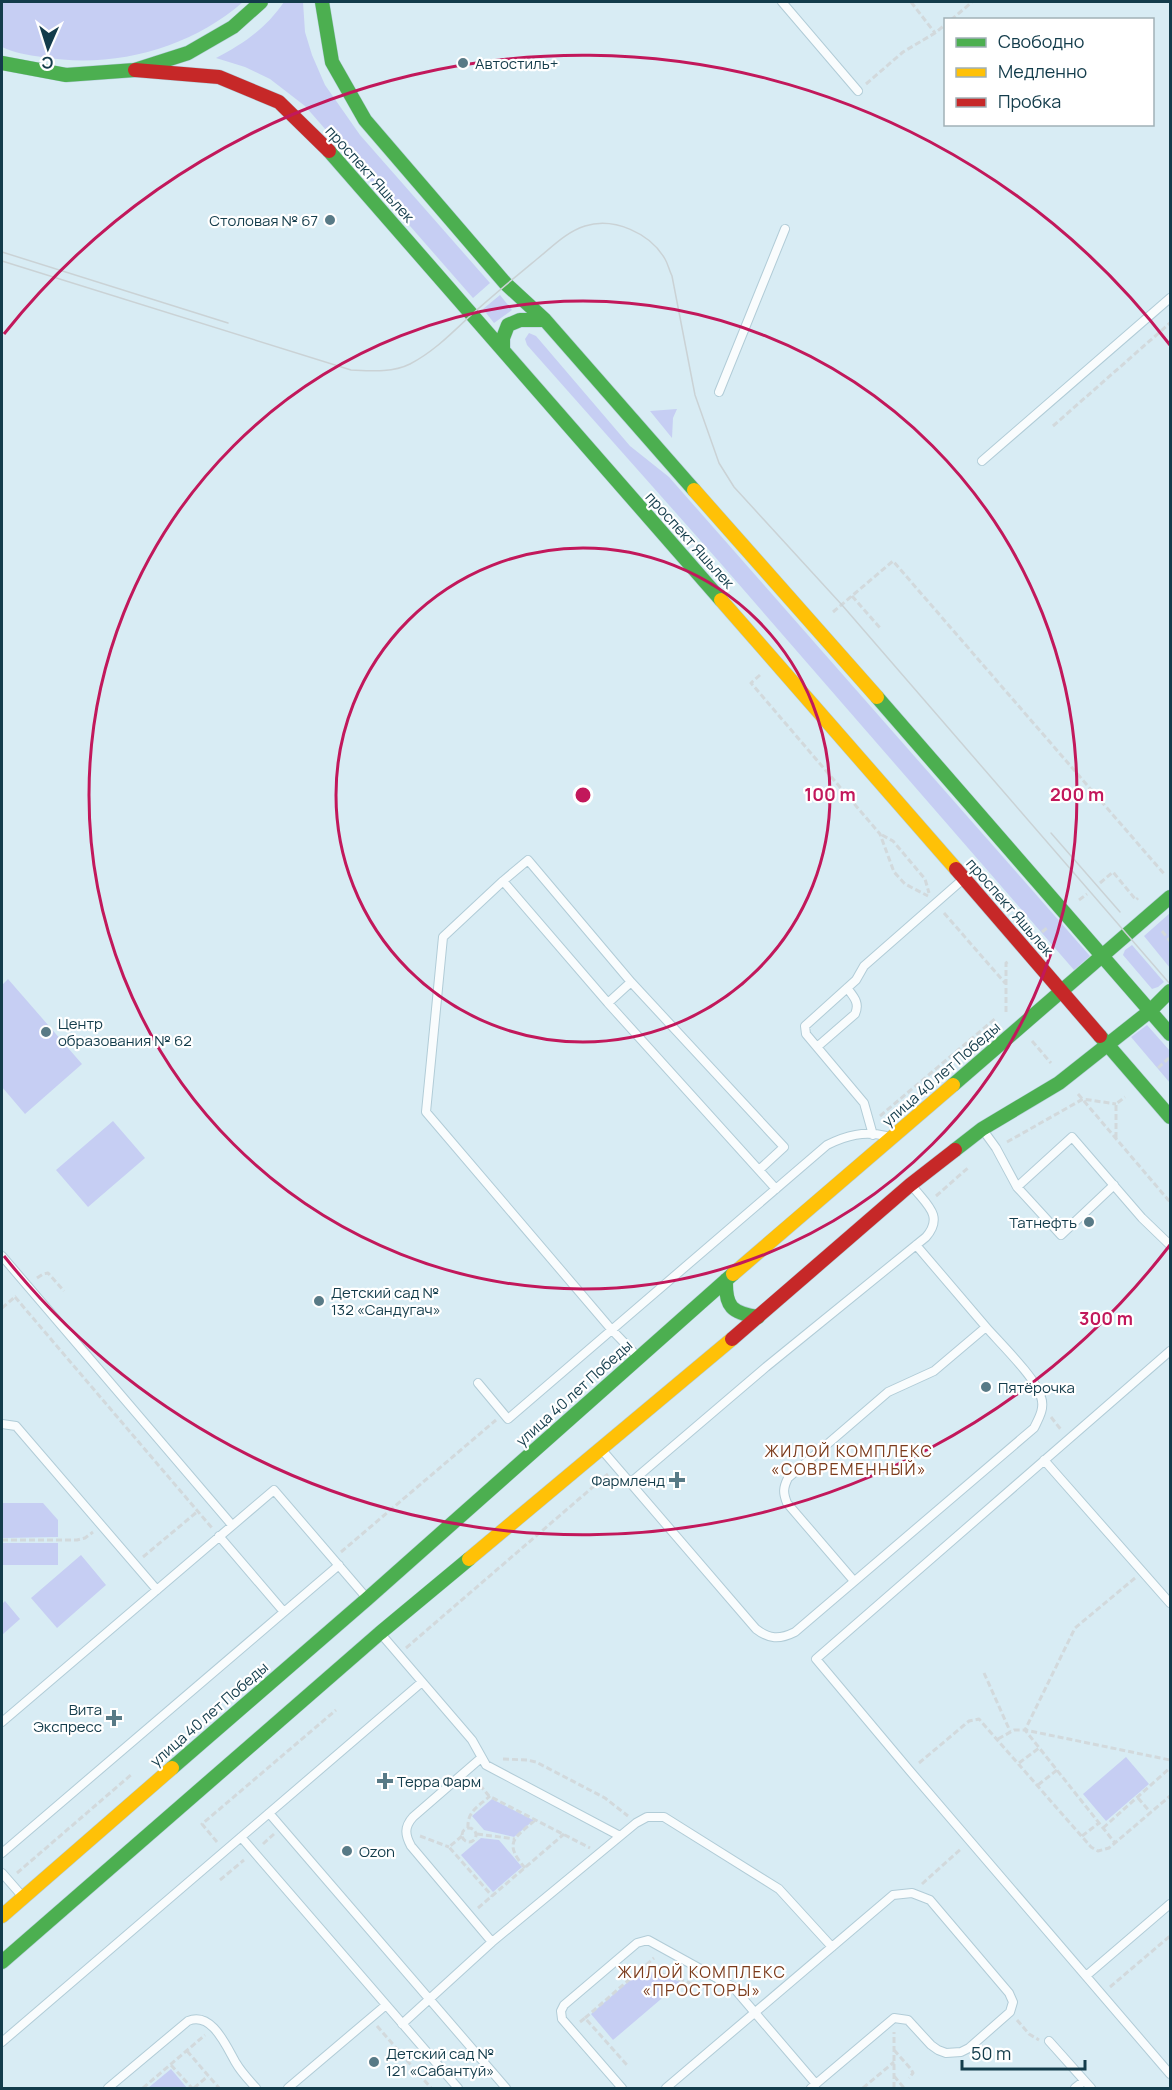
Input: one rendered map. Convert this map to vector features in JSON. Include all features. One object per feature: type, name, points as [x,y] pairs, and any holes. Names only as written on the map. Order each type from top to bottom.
[{"type":"main road","points":[[2,63],[66,75],[135,70],[188,53],[233,27],[261,2]]},
{"type":"main road","name":"проспект Яшьлек","points":[[322,2],[332,62],[365,120],[506,285],[545,320],[816,626],[1170,1034]]},
{"type":"main road","name":"проспект Яшьлек","points":[[135,70],[219,77],[279,102],[330,152],[783,669],[1170,1117]]},
{"type":"main road","points":[[503,350],[501,338],[505,327],[512,321],[545,320]]},
{"type":"main road","name":"улица 40 лет Победы","points":[[2,1916],[368,1599],[726,1280],[1170,897]]},
{"type":"main road","points":[[2,1962],[380,1633],[758,1317],[910,1185],[982,1129],[1059,1083],[1150,1011],[1170,991]]},
{"type":"main road","points":[[726,1280],[725,1297],[731,1309],[758,1317]]},
{"type":"lane","points":[[783,2],[858,91]]},
{"type":"lane","points":[[719,392],[785,229]]},
{"type":"lane","points":[[982,461],[1170,298]]},
{"type":"lane","points":[[639,1358],[611,1329],[426,1112],[443,937],[528,860],[631,982],[784,1147],[759,1170]]},
{"type":"lane","points":[[870,1156],[873,1133],[864,1103],[806,1034],[805,1026],[856,980],[864,966],[964,879]]},
{"type":"lane","points":[[503,881],[608,1003],[776,1189]]},
{"type":"lane","points":[[608,1003],[631,982]]},
{"type":"lane","points":[[817,1047],[855,1014],[856,999],[847,988]]},
{"type":"lane","points":[[982,1129],[996,1148],[1017,1187],[1061,1235],[1114,1185]]},
{"type":"lane","points":[[478,1383],[508,1419],[827,1145],[852,1134],[873,1133],[893,1137]]},
{"type":"lane","points":[[1017,1187],[1072,1137],[1153,1230],[1170,1245]]},
{"type":"lane","points":[[630,1483],[932,1230],[933,1212],[910,1185]]},
{"type":"lane","points":[[1153,1230],[1170,1238]]},
{"type":"lane","points":[[600,1448],[756,1629],[766,1636],[776,1638],[795,1632],[1034,1428],[1041,1415],[1042,1397],[1038,1388],[916,1245]]},
{"type":"lane","points":[[2,1256],[232,1525]]},
{"type":"lane","points":[[854,1581],[787,1503],[783,1494],[788,1478],[888,1392],[934,1371],[986,1327]]},
{"type":"lane","points":[[1170,1351],[816,1659],[1170,2074]]},
{"type":"lane","points":[[2,1424],[16,1425],[157,1590]]},
{"type":"lane","points":[[1044,1460],[1170,1603]]},
{"type":"lane","points":[[2,1722],[274,1490],[368,1599]]},
{"type":"lane","points":[[219,1536],[284,1612]]},
{"type":"lane","points":[[2,1853],[339,1565]]},
{"type":"lane","points":[[380,1633],[472,1740],[481,1758],[493,1770],[620,1836]]},
{"type":"lane","points":[[2,2042],[422,1682]]},
{"type":"lane","points":[[481,1758],[413,1817],[408,1823],[406,1839],[492,1942]]},
{"type":"lane","points":[[269,1813],[506,2088]]},
{"type":"lane","points":[[402,2024],[492,1942],[600,1852],[647,1817],[664,1816],[784,1894],[832,1947]]},
{"type":"lane","points":[[241,1837],[458,2088]]},
{"type":"lane","points":[[2,1873],[23,1897]]},
{"type":"lane","points":[[622,2088],[562,2019],[562,2008],[637,1943],[648,1940],[730,1985],[755,2013],[813,2086],[894,2018],[908,2020],[930,2045],[953,2054],[969,2048],[1010,2012],[1013,2002],[1009,1993],[930,1900],[912,1893],[893,1895],[755,2013],[666,2088]]},
{"type":"lane","points":[[1086,1976],[1170,1904]]},
{"type":"lane","points":[[288,2088],[386,2005]]},
{"type":"lane","points":[[108,2088],[193,2019],[204,2020],[213,2028],[242,2072],[256,2088]]},
{"type":"lane","points":[[1049,2041],[1090,2088]]},
{"type":"lane","points":[[1075,2088],[1084,2081]]},
{"type":"path","points":[[911,2],[935,33]]},
{"type":"path","points":[[953,18],[972,2]]},
{"type":"path","points":[[858,91],[903,52],[944,25]]},
{"type":"path","points":[[1053,426],[1170,323]]},
{"type":"path","points":[[832,613],[893,561],[1165,875]]},
{"type":"path","points":[[852,596],[880,628]]},
{"type":"path","points":[[751,683],[880,834],[894,872],[905,884],[930,897],[925,879],[893,841],[880,834]]},
{"type":"path","points":[[1100,883],[1113,872],[1136,900]]},
{"type":"path","points":[[1079,901],[1087,894]]},
{"type":"path","points":[[940,909],[1005,983]]},
{"type":"path","points":[[1157,925],[1170,941]]},
{"type":"path","points":[[1005,1011],[1006,963]]},
{"type":"path","points":[[1028,1038],[1056,1069]]},
{"type":"path","points":[[1158,1068],[1170,1057]]},
{"type":"path","points":[[1116,1138],[1116,1104],[1083,1099],[1170,1202]]},
{"type":"path","points":[[15,1297],[219,1536]]},
{"type":"path","points":[[399,1654],[616,1467]]},
{"type":"path","points":[[135,1564],[210,1500]]},
{"type":"path","points":[[2,1540],[82,1539],[101,1525]]},
{"type":"path","points":[[1025,1730],[1075,1628],[1143,1572]]},
{"type":"path","points":[[984,1673],[1010,1731]]},
{"type":"path","points":[[225,1851],[202,1824],[336,1710]]},
{"type":"path","points":[[910,1771],[973,1719],[982,1721],[1095,1850],[1106,1850],[1170,1796]]},
{"type":"path","points":[[1025,1730],[1115,1843]]},
{"type":"path","points":[[998,1738],[1010,1731],[1025,1730],[1170,1760]]},
{"type":"path","points":[[1019,1763],[1039,1748]]},
{"type":"path","points":[[481,1758],[521,1759],[536,1762],[613,1803],[636,1823]]},
{"type":"path","points":[[8,1880],[139,1768]]},
{"type":"path","points":[[1103,1828],[1170,1768]]},
{"type":"path","points":[[467,1770],[490,1796],[600,1852]]},
{"type":"path","points":[[1038,1785],[1057,1770]]},
{"type":"path","points":[[449,1847],[468,1828],[469,1815],[490,1796]]},
{"type":"path","points":[[1138,1797],[1151,1813]]},
{"type":"path","points":[[525,1868],[513,1852],[515,1839],[536,1820]]},
{"type":"path","points":[[1082,1836],[1099,1823]]},
{"type":"path","points":[[468,1828],[475,1830],[477,1834],[515,1839]]},
{"type":"path","points":[[406,1831],[449,1847],[492,1896]]},
{"type":"path","points":[[462,1836],[466,1842],[472,1842],[477,1834]]},
{"type":"path","points":[[470,1915],[564,1834]]},
{"type":"path","points":[[912,1893],[970,1841]]},
{"type":"path","points":[[1102,1994],[1170,1936]]},
{"type":"path","points":[[571,2030],[666,1948]]},
{"type":"path","points":[[643,1967],[713,1991]]},
{"type":"path","points":[[1010,2012],[1033,2037],[1049,2041]]},
{"type":"path","points":[[370,2018],[431,2088]]},
{"type":"path","points":[[585,2018],[627,2066]]},
{"type":"path","points":[[894,2018],[894,2088]]},
{"type":"path","points":[[143,2088],[213,2028]]},
{"type":"path","points":[[894,2049],[911,2069],[913,2073],[909,2078]]},
{"type":"path","points":[[187,2051],[219,2088]]},
{"type":"path","points":[[863,2088],[894,2062]]},
{"type":"path","points":[[171,2064],[193,2088],[208,2076]]},
{"type":"path","points":[[894,2076],[904,2088]]},
{"type":"shaded area","points":[[2,2],[243,2],[199,32],[149,52],[96,60],[69,60],[16,52],[2,47]]},
{"type":"shaded area","points":[[284,2],[303,2],[305,32],[312,55],[325,85],[360,135],[490,283],[473,298],[305,106],[270,79],[245,67],[216,58],[254,34],[270,20]]},
{"type":"shaded area","points":[[500,295],[512,310],[494,323],[483,309]]},
{"type":"shaded area","points":[[529,333],[536,336],[630,446],[669,477],[1090,956],[1074,970],[723,566],[527,345],[525,339]]},
{"type":"shaded area","points":[[677,409],[673,418],[672,438],[650,411]]},
{"type":"shaded area","points":[[1170,913],[1170,968],[1144,936]]},
{"type":"shaded area","points":[[1132,945],[1164,982],[1158,987],[1152,989],[1123,955],[1125,950]]},
{"type":"shaded area","points":[[8,979],[82,1064],[25,1114],[2,1087],[2,985]]},
{"type":"shaded area","points":[[1147,1025],[1170,1051],[1170,1083],[1131,1037]]},
{"type":"shaded area","points":[[113,1121],[145,1158],[88,1207],[56,1170]]},
{"type":"shaded area","points":[[2,1503],[43,1503],[58,1520],[58,1537],[2,1538]]},
{"type":"shaded area","points":[[2,1543],[58,1543],[58,1565],[2,1565]]},
{"type":"shaded area","points":[[81,1555],[106,1585],[57,1628],[31,1598]]},
{"type":"shaded area","points":[[5,1601],[20,1619],[2,1635],[2,1604]]},
{"type":"shaded area","points":[[1126,1757],[1149,1784],[1106,1821],[1083,1794]]},
{"type":"shaded area","points":[[492,1799],[534,1820],[514,1837],[484,1830],[472,1816]]},
{"type":"shaded area","points":[[481,1838],[499,1840],[522,1867],[493,1892],[461,1855]]},
{"type":"shaded area","points":[[643,1969],[681,1982],[613,2040],[591,2014]]},
{"type":"shaded area","points":[[171,2069],[187,2088],[148,2088]]},
{"type":"tram line","points":[[2,261],[351,370],[381,371],[403,367],[426,354],[503,287],[572,232],[585,226],[608,224],[630,229],[641,235],[658,250],[666,261],[672,276],[695,395],[719,463],[734,487],[842,605],[1170,984]]},
{"type":"tram line","points":[[2,252],[228,323]]},
{"type":"tram line","points":[[1051,833],[1120,912]]},
{"type":"traffic: fast","points":[[2,63],[66,75],[135,70],[188,53],[233,27],[261,2]]},
{"type":"traffic: fast","points":[[322,2],[332,62],[365,120],[506,284],[545,320],[694,490]]},
{"type":"traffic: fast","points":[[329,151],[721,600]]},
{"type":"traffic: fast","points":[[503,349],[503,338],[508,325],[520,320],[545,320]]},
{"type":"traffic: fast","points":[[877,697],[1170,1034]]},
{"type":"traffic: fast","points":[[953,1085],[1170,897]]},
{"type":"traffic: fast","points":[[955,1150],[982,1129],[1059,1083],[1150,1011],[1170,991]]},
{"type":"traffic: fast","points":[[1100,1036],[1170,1117]]},
{"type":"traffic: fast","points":[[172,1768],[367,1599],[733,1274]]},
{"type":"traffic: fast","points":[[726,1280],[727,1297],[732,1307],[736,1311],[758,1317]]},
{"type":"traffic: fast","points":[[2,1962],[380,1633],[469,1559]]},
{"type":"traffic: slow","points":[[694,490],[877,697]]},
{"type":"traffic: slow","points":[[721,600],[956,869]]},
{"type":"traffic: slow","points":[[733,1274],[953,1085]]},
{"type":"traffic: slow","points":[[469,1559],[732,1339]]},
{"type":"traffic: slow","points":[[2,1916],[172,1768]]},
{"type":"traffic: jam","points":[[135,70],[219,77],[279,102],[329,151]]},
{"type":"traffic: jam","points":[[956,869],[1100,1036]]},
{"type":"traffic: jam","points":[[732,1339],[910,1185],[955,1150]]},
{"type":"place","name":"Автостиль+","points":[[463,63]]},
{"type":"place","name":"Столовая № 67","points":[[330,220]]},
{"type":"place","name":"Центр образования № 62","points":[[46,1032]]},
{"type":"place","name":"Татнефть","points":[[1089,1222]]},
{"type":"place","name":"Детский сад № 132 «Сандугач»","points":[[319,1301]]},
{"type":"place","name":"Пятёрочка","points":[[986,1387]]},
{"type":"place","name":"Фармленд","points":[[677,1480]]},
{"type":"place","name":"Вита Экспресс","points":[[114,1718]]},
{"type":"place","name":"Терра Фарм","points":[[385,1781]]},
{"type":"place","name":"Ozon","points":[[347,1851]]},
{"type":"place","name":"Детский сад № 121 «Сабантуй»","points":[[374,2062]]},
{"type":"district","name":"ЖИЛОЙ КОМПЛЕКС «СОВРЕМЕННЫЙ»","points":[[849,1460]]},
{"type":"district","name":"ЖИЛОЙ КОМПЛЕКС «ПРОСТОРЫ»","points":[[702,1981]]}]
